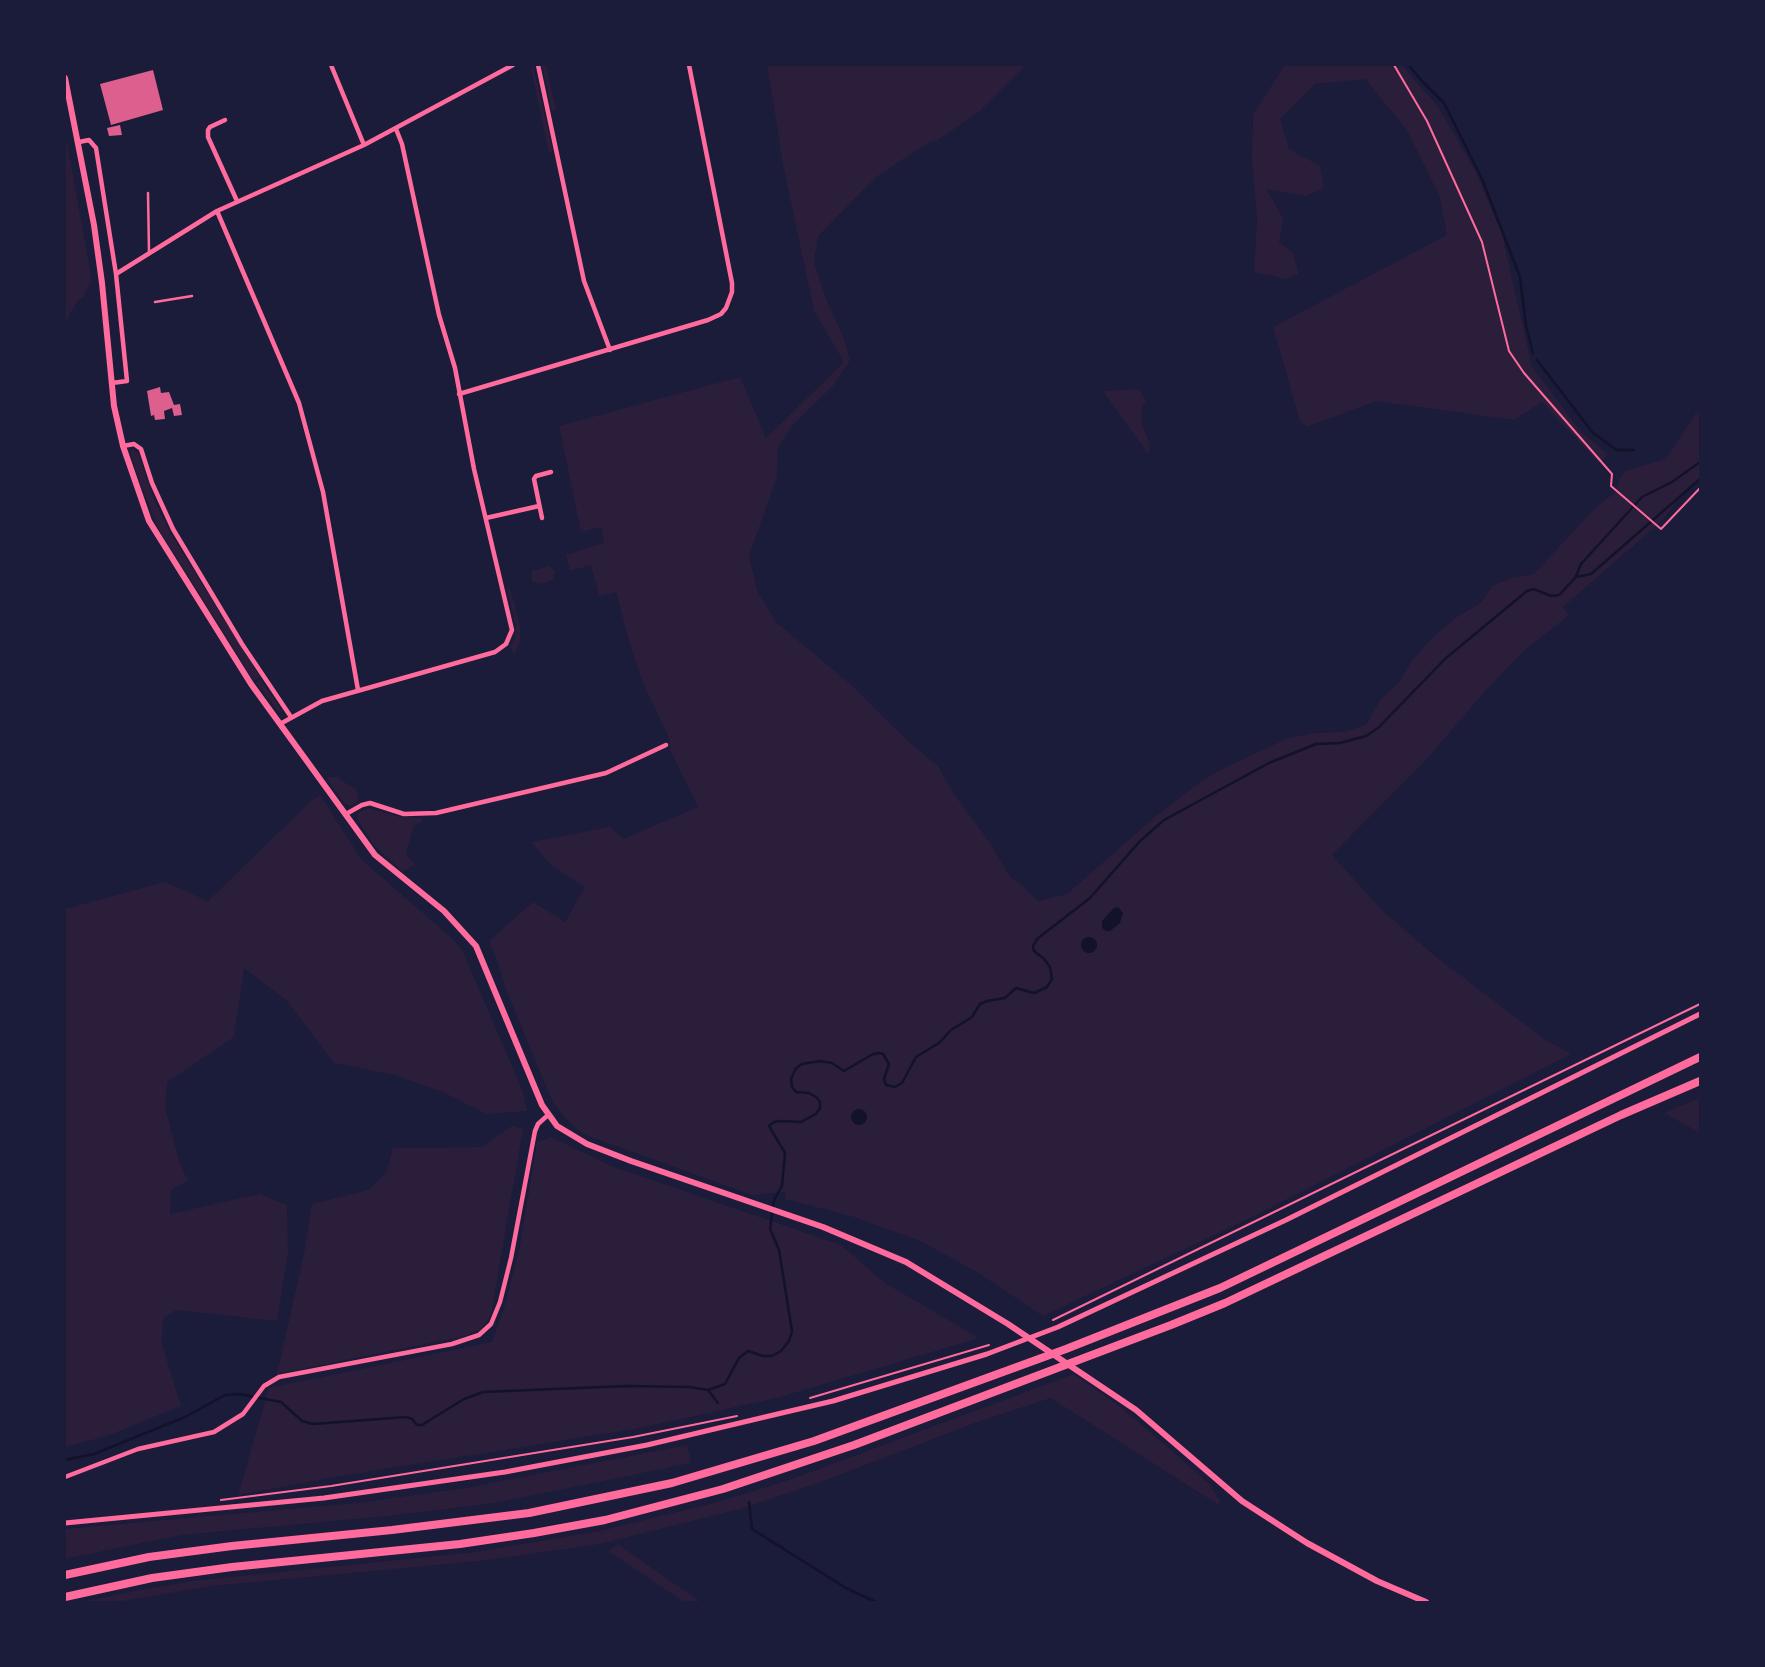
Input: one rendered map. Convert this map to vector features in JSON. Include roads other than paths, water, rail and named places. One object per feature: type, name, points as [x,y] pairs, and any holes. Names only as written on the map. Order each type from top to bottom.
[{"type":"highway","points":[[65,1575],[149,1558],[232,1546],[529,1513],[672,1483],[814,1441],[1066,1349],[1220,1288],[1700,1057]]},
{"type":"highway","points":[[65,1597],[152,1578],[232,1567],[460,1544],[534,1533],[604,1520],[723,1489],[879,1436],[1079,1362],[1193,1316],[1621,1115],[1700,1082]]},
{"type":"main road","points":[[65,78],[79,142],[102,284],[111,383],[123,446],[142,504],[159,540],[236,661],[279,725],[375,855],[444,911],[476,946],[535,1090],[550,1117],[565,1132],[587,1143],[686,1182],[865,1243],[906,1262],[1008,1325],[1136,1410],[1242,1501],[1307,1543],[1377,1581],[1426,1602]]},
{"type":"street","points":[[331,65],[365,145]]},
{"type":"street","points":[[116,274],[217,211],[365,145],[513,65]]},
{"type":"street","points":[[538,65],[584,281],[610,350]]},
{"type":"street","points":[[459,394],[715,318],[726,308],[732,283],[729,263],[689,65]]},
{"type":"street","points":[[225,120],[210,127],[208,137],[237,201]]},
{"type":"street","points":[[279,725],[321,701],[491,653],[506,644],[510,637],[512,625],[485,518],[451,353],[439,315],[402,144],[396,129]]},
{"type":"street","points":[[79,142],[89,141],[96,148],[116,274],[127,382],[111,383]]},
{"type":"street","points":[[217,211],[299,402],[323,492],[358,690]]},
{"type":"street","points":[[123,446],[134,444],[141,449],[162,506],[187,555],[291,717]]},
{"type":"street","points":[[542,518],[534,479],[551,472]]},
{"type":"street","points":[[485,518],[539,506]]},
{"type":"street","points":[[346,814],[370,803],[404,814],[436,813],[604,773],[666,745]]},
{"type":"street","points":[[65,1523],[324,1498],[505,1472],[647,1445],[833,1401],[987,1354],[1058,1327],[1286,1220],[1700,1014]]},
{"type":"street","points":[[65,1477],[138,1448],[215,1432],[234,1421],[255,1401],[268,1382],[279,1377],[452,1344],[468,1340],[486,1330],[495,1318],[512,1258],[535,1131],[538,1124],[550,1117]]},
{"type":"lane","points":[[148,193],[146,213],[149,253]]},
{"type":"lane","points":[[155,302],[192,296]]},
{"type":"waterway","points":[[1409,65],[1444,103],[1482,179],[1520,277],[1526,326],[1533,353]]},
{"type":"waterway","points":[[1537,360],[1593,433],[1617,450],[1634,450]]},
{"type":"waterway","points":[[1576,576],[1581,564],[1642,497],[1672,482],[1700,462]]},
{"type":"waterway","points":[[65,1460],[94,1454],[185,1417],[225,1395],[239,1394],[281,1402],[302,1421],[313,1424],[406,1417],[417,1425],[422,1425],[464,1399],[483,1392],[626,1386],[708,1390],[725,1384],[739,1358],[748,1351],[763,1356],[772,1356],[781,1351],[789,1341],[792,1331],[779,1250],[770,1229],[774,1200],[782,1186],[785,1153],[769,1126],[780,1121],[801,1122],[816,1114],[820,1108],[816,1097],[809,1093],[796,1092],[792,1087],[791,1079],[796,1068],[802,1064],[820,1061],[832,1063],[844,1071],[879,1053],[883,1054],[889,1064],[884,1079],[886,1085],[895,1087],[902,1083],[916,1057],[972,1017],[980,1004],[1005,998],[1016,988],[1034,993],[1047,987],[1052,979],[1050,967],[1034,951],[1033,946],[1037,939],[1090,898],[1140,841],[1164,820],[1269,763],[1316,744],[1340,743],[1366,736],[1378,728],[1446,658],[1527,591],[1534,589],[1551,596],[1559,595],[1576,577],[1591,574],[1700,479]]},
{"type":"waterway","points":[[708,1390],[718,1403]]},
{"type":"waterway","points":[[749,1502],[752,1529],[846,1588],[876,1602]]}]
